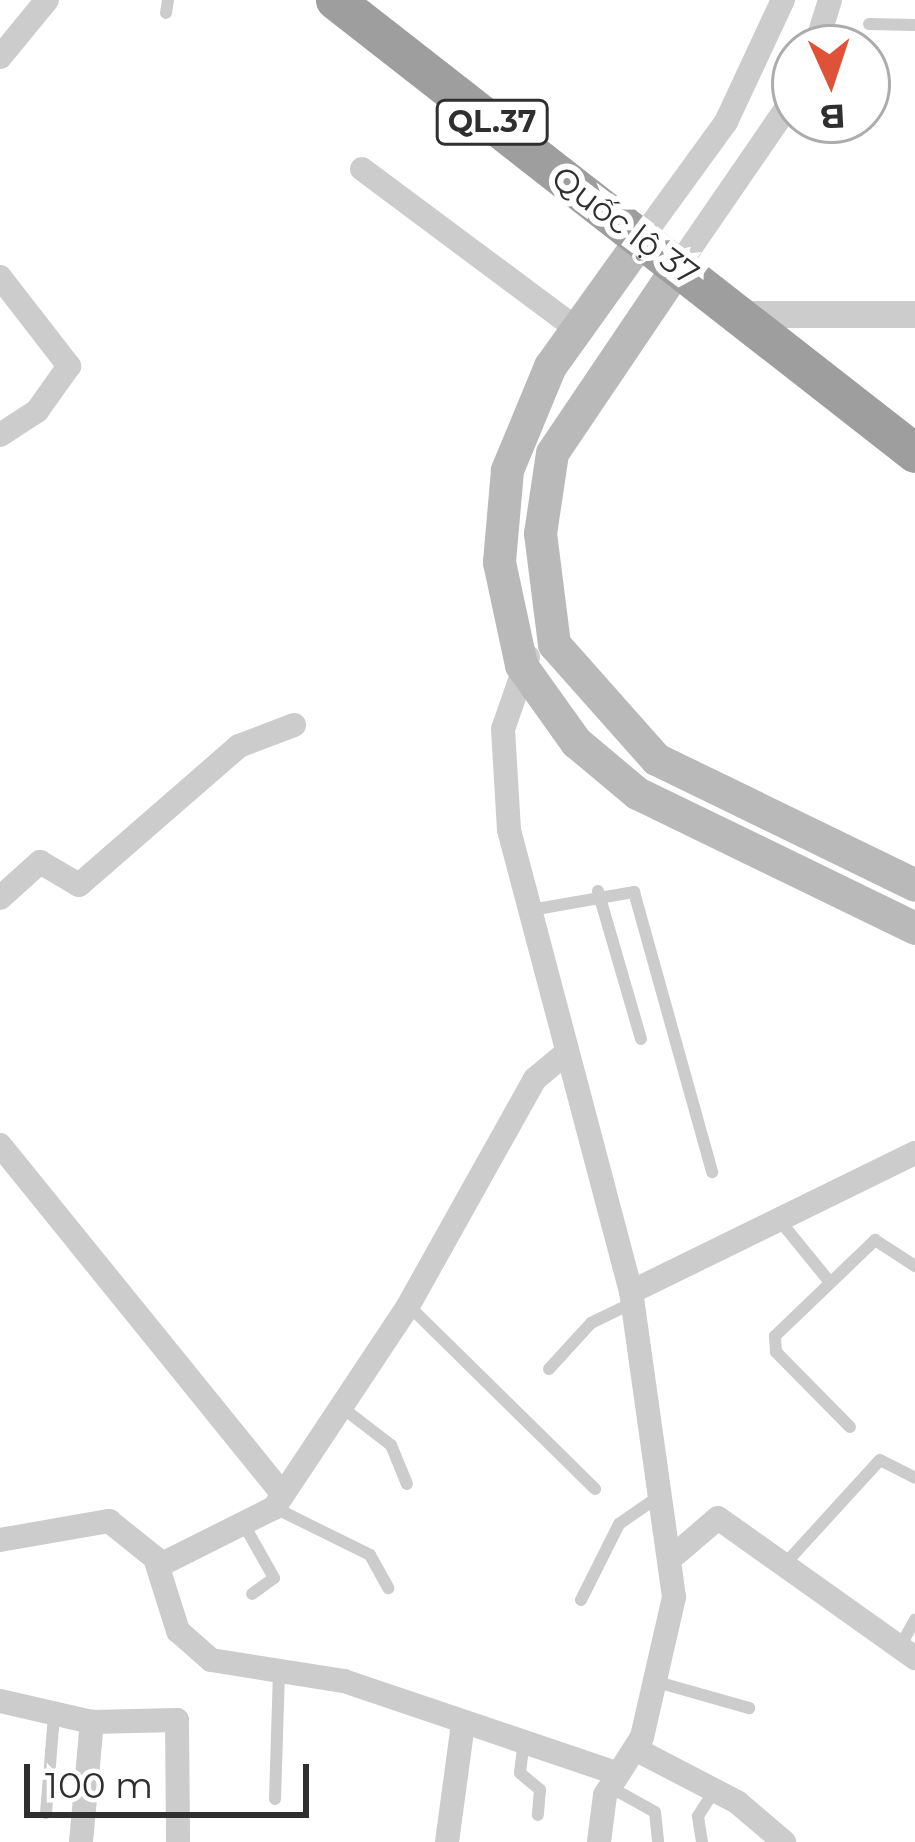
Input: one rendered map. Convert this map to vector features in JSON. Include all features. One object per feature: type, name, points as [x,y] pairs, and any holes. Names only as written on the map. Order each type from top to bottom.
[{"type":"highway","name":"Quốc lộ 37","points":[[334,0],[915,453]]},
{"type":"main road","points":[[661,254],[575,328],[518,433],[499,513],[539,652],[621,782],[915,928]]},
{"type":"main road","points":[[661,254],[552,453],[540,533],[539,652],[656,759],[915,885]]},
{"type":"street","points":[[0,57],[47,0]]},
{"type":"street","points":[[661,254],[783,0]]},
{"type":"street","points":[[661,254],[771,124]]},
{"type":"street","points":[[362,169],[575,328]]},
{"type":"street","points":[[0,277],[69,366],[37,411],[0,435]]},
{"type":"street","points":[[741,314],[915,314]]},
{"type":"street","points":[[539,652],[502,729],[524,911],[632,1298],[676,1554],[657,1682],[637,1750],[614,1780],[599,1842]]},
{"type":"street","points":[[0,898],[40,862],[79,885],[238,746],[294,725]]},
{"type":"street","points":[[158,1566],[247,1530],[279,1501],[408,1306],[535,1079],[564,1055]]},
{"type":"street","points":[[0,1145],[279,1501]]},
{"type":"street","points":[[632,1298],[915,1154]]},
{"type":"street","points":[[676,1554],[718,1518],[779,1570],[908,1652]]},
{"type":"street","points":[[0,1540],[109,1521],[158,1566],[188,1644],[227,1666],[344,1681],[525,1739],[614,1780]]},
{"type":"street","points":[[0,1701],[92,1722],[177,1720],[178,1842]]},
{"type":"street","points":[[81,1842],[92,1722]]},
{"type":"street","points":[[447,1842],[464,1723]]},
{"type":"street","points":[[637,1750],[714,1791],[784,1842]]},
{"type":"lane","points":[[524,911],[627,887],[638,900],[712,1172]]},
{"type":"lane","points":[[598,891],[640,1039]]},
{"type":"lane","points":[[780,1221],[829,1282]]},
{"type":"lane","points":[[850,1426],[772,1345],[829,1282],[884,1238],[915,1266]]},
{"type":"lane","points":[[549,1369],[591,1323],[632,1298]]},
{"type":"lane","points":[[408,1306],[595,1489]]},
{"type":"lane","points":[[344,1409],[391,1445],[407,1484]]},
{"type":"lane","points":[[779,1570],[880,1460],[915,1478]]},
{"type":"lane","points":[[581,1600],[619,1524],[664,1493]]},
{"type":"lane","points":[[279,1501],[370,1555],[388,1588]]},
{"type":"lane","points":[[247,1530],[274,1578],[252,1594]]},
{"type":"lane","points":[[908,1652],[915,1620]]},
{"type":"lane","points":[[275,1799],[279,1672]]},
{"type":"lane","points":[[657,1682],[749,1708]]},
{"type":"lane","points":[[46,1814],[55,1715]]},
{"type":"lane","points":[[525,1739],[520,1774],[540,1790],[538,1815]]},
{"type":"lane","points":[[614,1780],[656,1812],[658,1841]]},
{"type":"lane","points":[[702,1842],[698,1816],[714,1791]]}]
